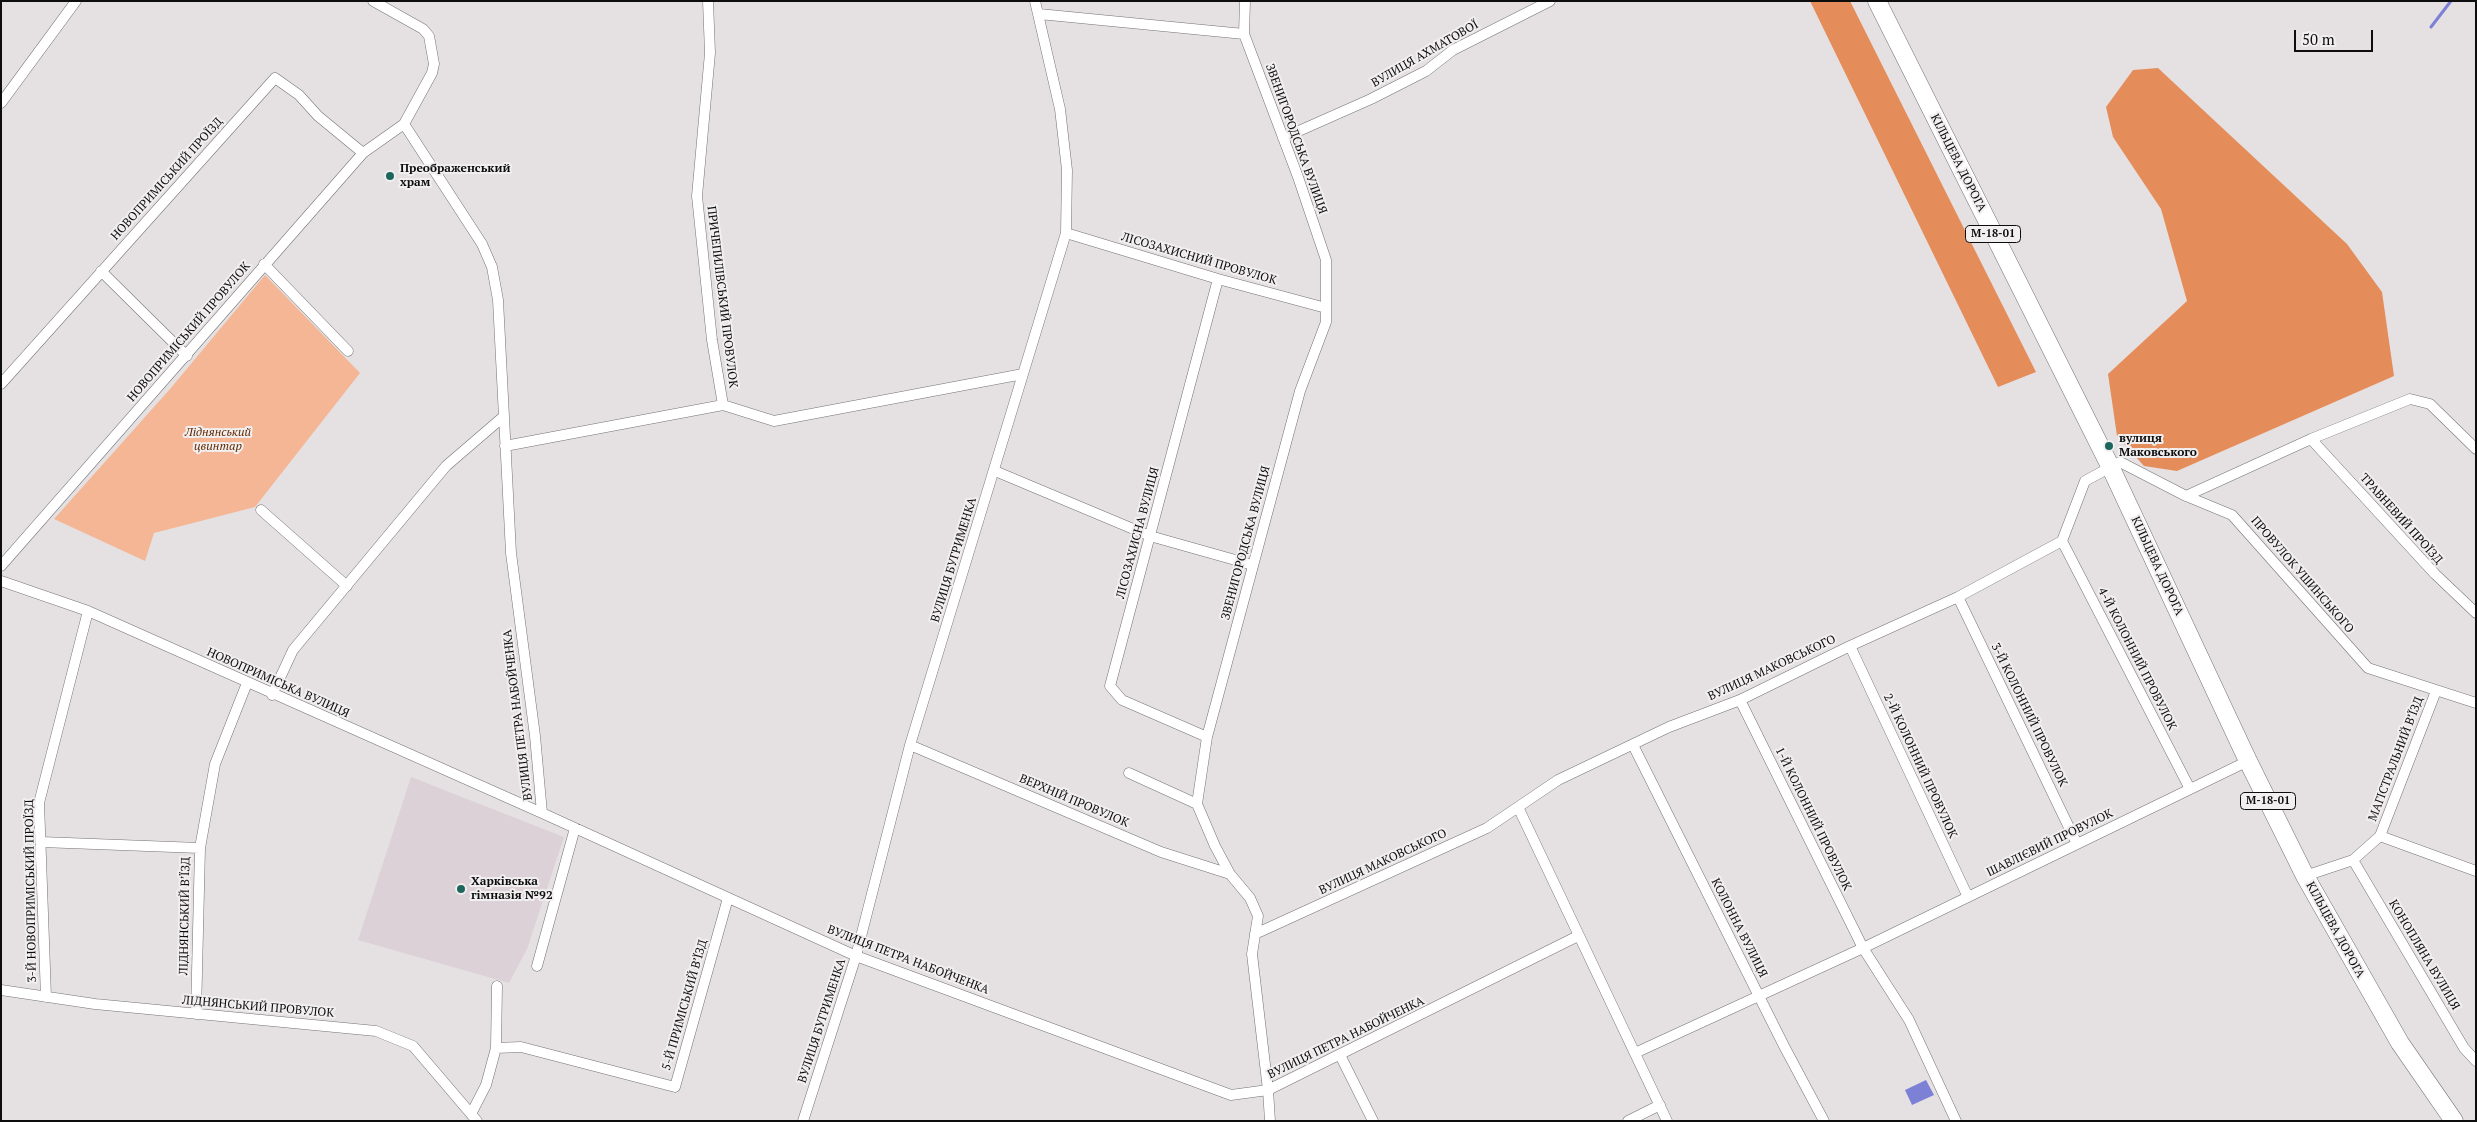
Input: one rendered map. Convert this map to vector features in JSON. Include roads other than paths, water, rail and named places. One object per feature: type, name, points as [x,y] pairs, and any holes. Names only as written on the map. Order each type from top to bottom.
[{"type":"highway","name":"КІЛЬЦЕВА ДОРОГА","points":[[1877,1],[2110,466],[2248,761],[2305,876],[2400,1043],[2454,1121]]},
{"type":"street","points":[[1,104],[76,1]]},
{"type":"street","points":[[374,1],[423,30],[429,36],[434,64],[432,73],[404,124]]},
{"type":"street","name":"ПРИЧЕПИЛІВСЬКИЙ ПРОВУЛОК","points":[[505,446],[723,405],[712,340],[697,196],[710,53],[708,1]]},
{"type":"street","name":"ВУЛИЦЯ БУГРИМЕНКА","points":[[803,1121],[856,956],[910,745],[1066,233],[1067,170],[1061,118],[1035,1]]},
{"type":"street","name":"ЗВЕНИГОРОДСЬКА ВУЛИЦЯ","points":[[1197,804],[1207,737],[1253,565],[1300,391],[1326,322],[1326,260],[1244,34],[1245,1]]},
{"type":"street","name":"ВУЛИЦЯ АХМАТОВОЇ","points":[[1283,138],[1371,99],[1426,71],[1453,50],[1550,1]]},
{"type":"street","points":[[1039,14],[1244,34]]},
{"type":"street","name":"НОВОПРИМІСЬКИЙ ПРОЇЗД","points":[[1,384],[275,78],[299,95],[318,116],[363,153]]},
{"type":"street","name":"НОВОПРИМІСЬКИЙ ПРОВУЛОК","points":[[1,566],[363,153],[404,124]]},
{"type":"street","name":"ВУЛИЦЯ ПЕТРА НАБОЙЧЕНКА","points":[[404,124],[482,244],[492,267],[498,300],[511,553],[535,736],[542,813],[856,956],[1231,1095],[1268,1090],[1578,936]]},
{"type":"street","name":"ЛІСОЗАХИСНИЙ ПРОВУЛОК","points":[[1066,233],[1218,279],[1326,308]]},
{"type":"street","points":[[264,264],[348,350]]},
{"type":"street","points":[[101,271],[187,356]]},
{"type":"street","name":"ЛІСОЗАХИСНА ВУЛИЦЯ","points":[[1207,737],[1122,700],[1110,686],[1218,279]]},
{"type":"street","points":[[723,405],[774,421],[1022,374]]},
{"type":"street","points":[[2186,496],[2312,439],[2410,399],[2430,404],[2476,449]]},
{"type":"street","points":[[272,695],[293,650],[346,586],[446,466],[503,417]]},
{"type":"street","name":"ТРАВНЕВИЙ ПРОЇЗД","points":[[2312,439],[2435,574],[2476,613]]},
{"type":"street","name":"ПРОВУЛОК УШИНСЬКОГО","points":[[2110,466],[2120,462],[2186,496],[2232,515],[2368,668],[2476,703]]},
{"type":"street","points":[[2062,541],[2085,481],[2110,466]]},
{"type":"street","points":[[994,471],[1150,536],[1253,565]]},
{"type":"street","points":[[261,510],[346,586]]},
{"type":"street","name":"ВУЛИЦЯ МАКОВСЬКОГО","points":[[1255,934],[1487,828],[1558,780],[1669,727],[1740,700],[1850,646],[1958,598],[2062,541]]},
{"type":"street","name":"4-Й КОЛОННИЙ ПРОВУЛОК","points":[[2062,541],[2190,789]]},
{"type":"street","name":"НОВОПРИМІСЬКА ВУЛИЦЯ","points":[[1,581],[88,611],[272,695],[542,813]]},
{"type":"street","name":"3-Й КОЛОННИЙ ПРОВУЛОК","points":[[1958,598],[2077,844]]},
{"type":"street","name":"3-Й НОВОПРИМІСЬКИЙ ПРОЇЗД","points":[[46,997],[39,803],[88,611]]},
{"type":"street","name":"2-Й КОЛОННИЙ ПРОВУЛОК","points":[[1850,646],[1968,897]]},
{"type":"street","name":"ЛІДНЯНСЬКИЙ В’ЇЗД","points":[[196,1014],[200,848],[215,764],[246,683]]},
{"type":"street","name":"МАГІСТРАЛЬНИЙ В’ЇЗД","points":[[2380,836],[2436,690]]},
{"type":"street","name":"1-Й КОЛОННИЙ ПРОВУЛОК","points":[[1740,700],[1863,948]]},
{"type":"street","name":"ВЕРХНІЙ ПРОВУЛОК","points":[[910,745],[1161,852],[1230,874]]},
{"type":"street","name":"КОЛОННА ВУЛИЦЯ","points":[[1633,745],[1824,1121]]},
{"type":"street","name":"ШАВЛІЄВИЙ ПРОВУЛОК","points":[[1635,1053],[1863,948],[2248,761]]},
{"type":"street","points":[[1129,773],[1197,804],[1215,846],[1230,874],[1250,898],[1258,916],[1252,954],[1270,1121]]},
{"type":"street","points":[[1518,807],[1667,1121]]},
{"type":"street","points":[[537,966],[575,828]]},
{"type":"street","points":[[2305,876],[2353,860],[2380,836],[2476,872]]},
{"type":"street","name":"ЛІДНЯНСЬКИЙ В’ЇЗД","points":[[41,842],[200,848]]},
{"type":"street","name":"КОНОПЛЯНА ВУЛИЦЯ","points":[[2353,860],[2464,1048],[2476,1061]]},
{"type":"street","name":"5-Й ПРИМІСЬКИЙ В’ЇЗД","points":[[496,1048],[521,1047],[675,1087],[728,898]]},
{"type":"street","points":[[1863,948],[1909,1020],[1956,1121]]},
{"type":"street","points":[[474,1117],[496,1048],[497,986]]},
{"type":"street","name":"ЛІДНЯНСЬКИЙ ПРОВУЛОК","points":[[1,990],[95,1004],[376,1031],[414,1046],[474,1117]]},
{"type":"street","points":[[1340,1055],[1374,1121]]},
{"type":"street","points":[[1628,1121],[1660,1105]]},
{"type":"water","points":[[1926,1080],[1934,1095],[1912,1105],[1905,1090]]},
{"type":"waterway","points":[[2431,27],[2451,1]]},
{"type":"place","name":"Преображенський храм","points":[[390,176]]},
{"type":"place","name":"вулиця Маковського","points":[[2109,446]]},
{"type":"place","name":"Харківська гімназія №92","points":[[461,889]]},
{"type":"park label","name":"Ліднянський цвинтар","points":[[218,440]]}]
